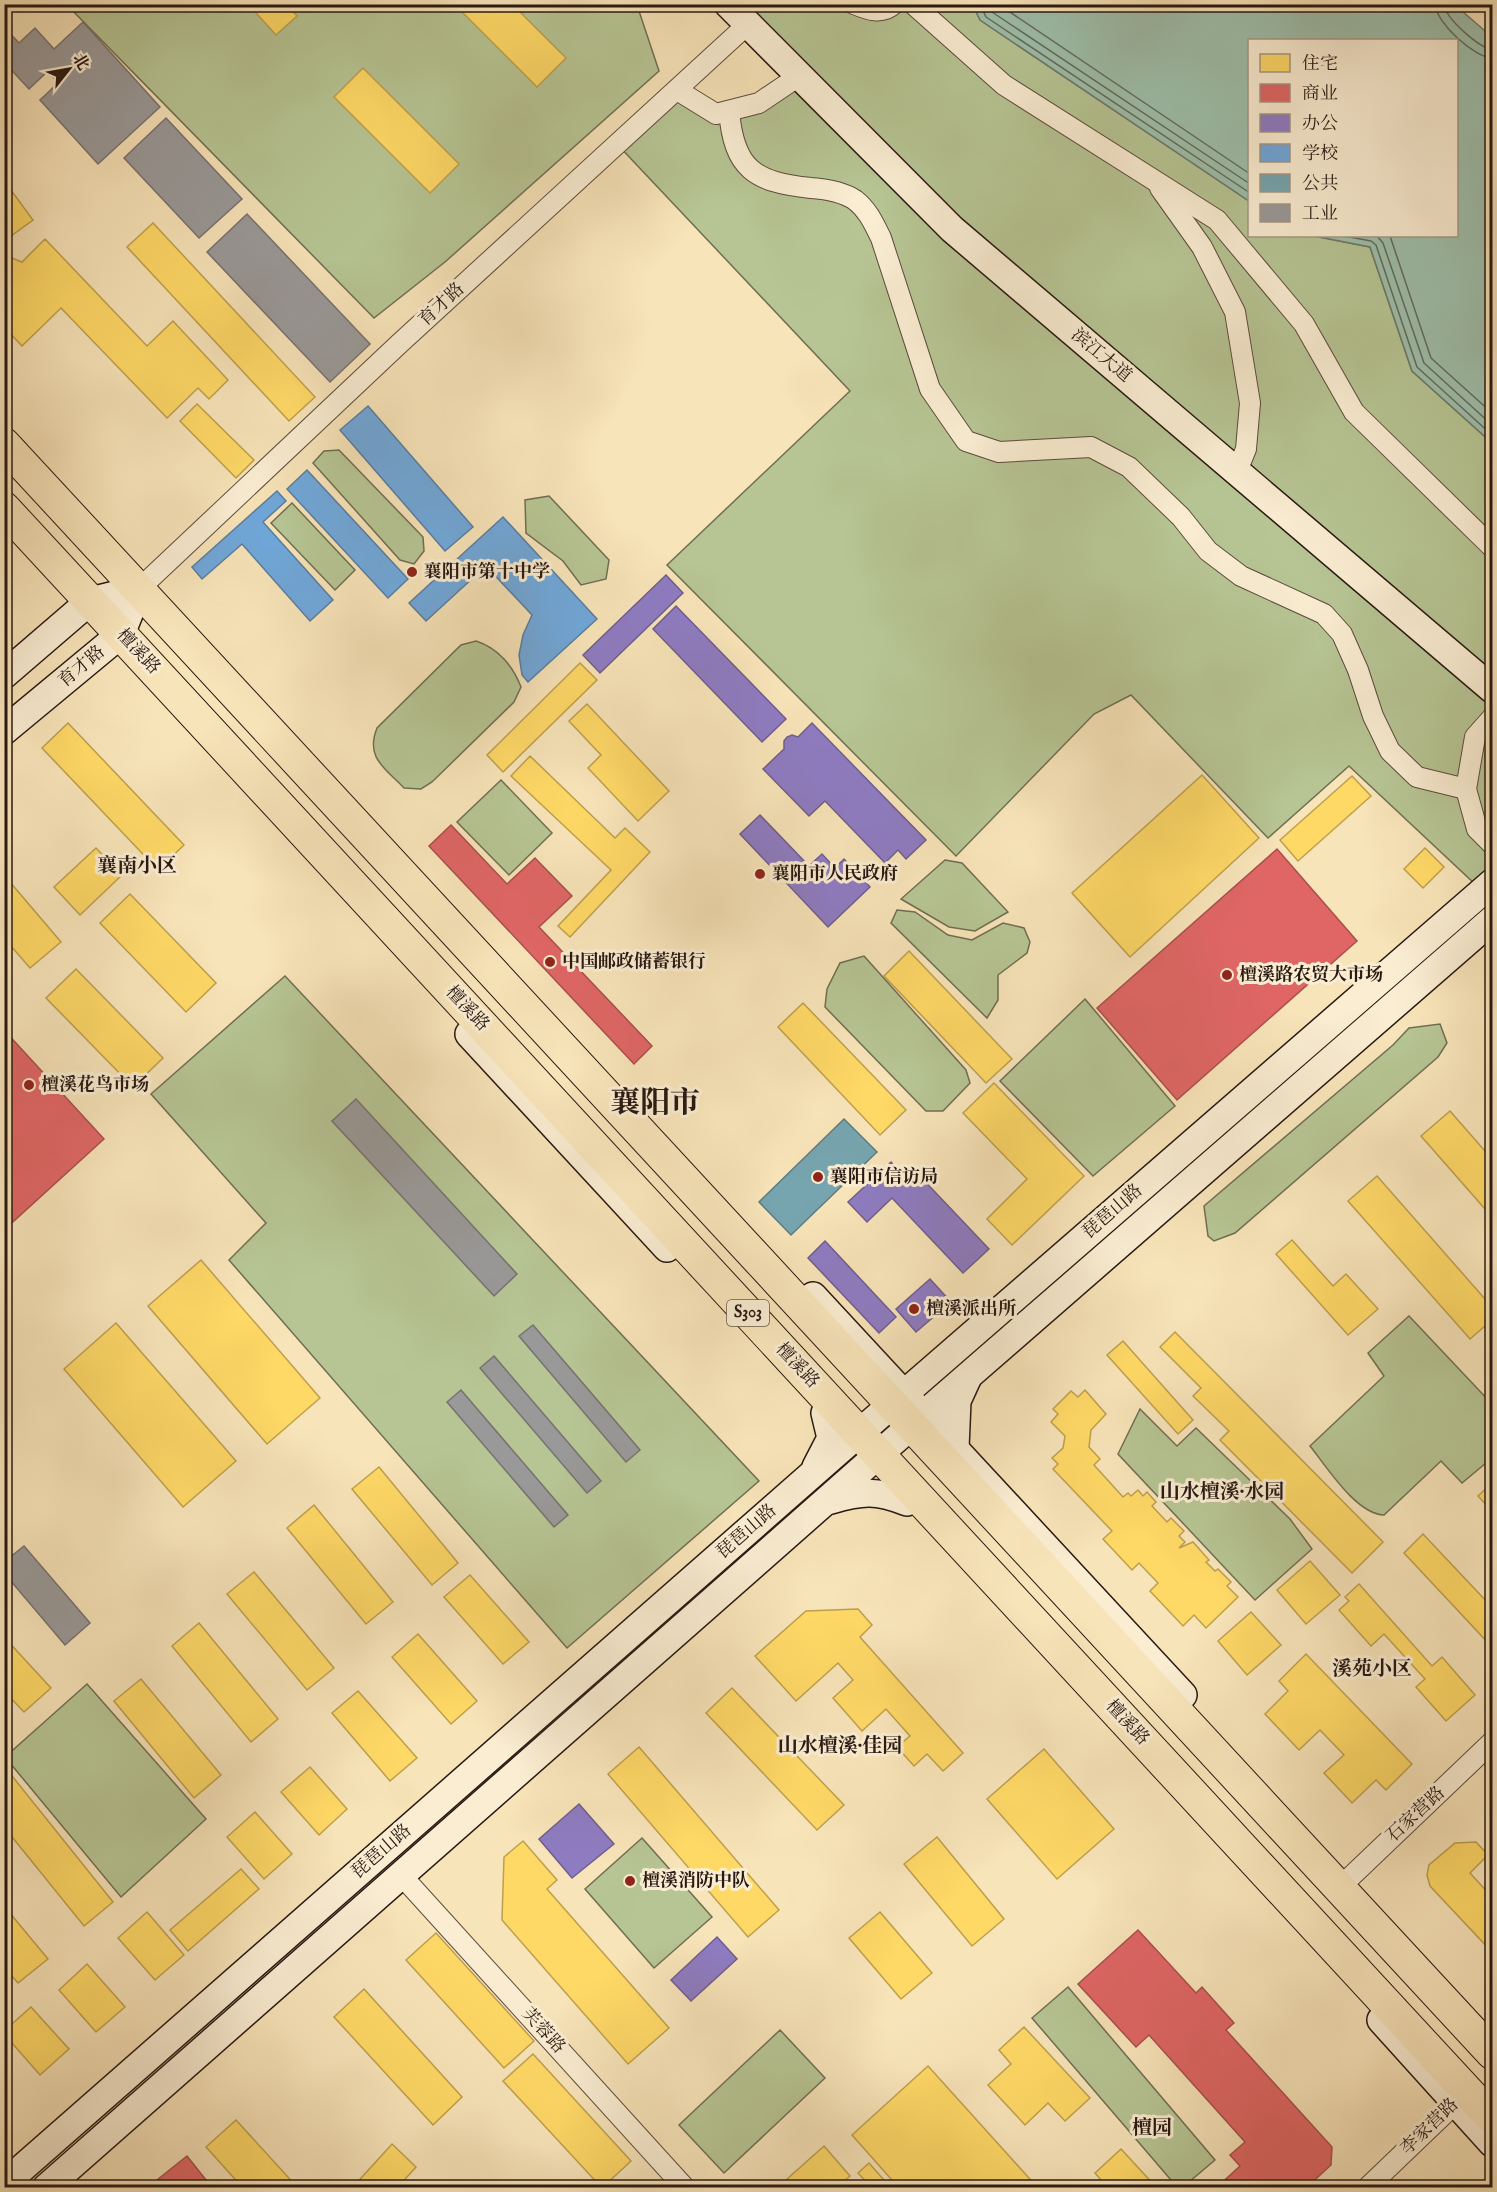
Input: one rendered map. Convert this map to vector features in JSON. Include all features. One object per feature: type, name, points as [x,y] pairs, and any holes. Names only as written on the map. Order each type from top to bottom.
[{"type":"main road","name":"S303","points":[[4,444],[143,584],[909,1410],[1345,1882],[1492,2053]]},
{"type":"main road","name":"檀溪路","points":[[4,508],[85,606],[865,1448],[1461,2097],[1492,2118]]},
{"type":"street","points":[[854,4],[870,11],[889,9],[894,4]]},
{"type":"street","points":[[913,4],[1004,85],[1217,220],[1304,324],[1354,412],[1492,547]]},
{"type":"street","name":"滨江大道","points":[[735,10],[952,230],[1492,689]]},
{"type":"street","name":"育才路","points":[[4,732],[116,639],[143,584],[677,90],[735,10]]},
{"type":"street","points":[[677,90],[716,114],[759,103],[799,76]]},
{"type":"street","points":[[729,111],[731,133],[738,155],[761,178],[782,185],[828,189],[854,200],[871,217],[881,238],[930,389],[966,441],[999,452],[1091,447],[1129,467],[1181,517],[1208,551],[1241,576],[1324,614],[1342,634],[1358,670],[1373,716],[1390,751],[1417,777],[1466,789]]},
{"type":"street","points":[[1155,181],[1202,246],[1235,312],[1250,403],[1246,449],[1237,471]]},
{"type":"street","points":[[4,425],[143,584],[876,1363],[909,1410],[955,1448],[1345,1882],[1492,2031]]},
{"type":"street","points":[[4,530],[85,606]]},
{"type":"street","name":"育才路","points":[[4,675],[85,606],[143,584]]},
{"type":"street","points":[[116,639],[623,1202],[825,1413],[865,1448],[907,1502],[1461,2097],[1492,2144]]},
{"type":"street","points":[[1492,718],[1475,737],[1466,789],[1477,829],[1492,844]]},
{"type":"street","name":"琵琶山路","points":[[909,1410],[947,1356],[1492,883]]},
{"type":"street","name":"琵琶山路","points":[[46,2187],[827,1501],[865,1448],[909,1410],[968,1376],[1492,920]]},
{"type":"street","points":[[876,1363],[919,1368],[947,1356]]},
{"type":"street","points":[[955,1448],[957,1401],[968,1376]]},
{"type":"street","points":[[810,1476],[831,1438],[825,1413]]},
{"type":"street","name":"琵琶山路","points":[[4,2184],[810,1476],[865,1448]]},
{"type":"street","points":[[827,1501],[859,1492],[882,1493],[907,1502]]},
{"type":"street","name":"石家营路","points":[[1345,1882],[1492,1742]]},
{"type":"street","name":"芙蓉路","points":[[401,1875],[685,2187]]},
{"type":"street","name":"李家营路","points":[[1367,2187],[1461,2097]]},
{"type":"shaded area","points":[[67,5],[637,5],[659,71],[445,262],[374,318]]},
{"type":"shaded area","points":[[727,5],[973,5],[980,20],[1248,200],[1248,237],[1319,237],[1370,247],[1412,371],[1492,443],[1492,900],[1349,766],[1268,838],[1131,695],[1094,714],[956,856],[667,565],[850,391],[617,144],[677,90],[716,114],[798,76]]},
{"type":"shaded area","points":[[339,450],[423,537],[424,551],[414,564],[400,560],[313,463],[324,451]]},
{"type":"shaded area","points":[[549,496],[609,560],[606,579],[581,585],[563,561],[526,533],[525,500]]},
{"type":"shaded area","points":[[292,503],[355,570],[335,590],[271,523]]},
{"type":"shaded area","points":[[476,641],[498,653],[514,672],[521,687],[514,702],[432,782],[421,789],[404,788],[384,768],[375,755],[373,747],[377,728],[461,645]]},
{"type":"shaded area","points":[[501,780],[552,833],[509,875],[457,822]]},
{"type":"shaded area","points":[[945,860],[962,863],[1008,912],[975,931],[949,927],[901,899]]},
{"type":"shaded area","points":[[897,910],[915,912],[948,935],[972,940],[1003,923],[1024,928],[1030,942],[1027,953],[998,975],[998,1000],[987,1018],[891,923]]},
{"type":"shaded area","points":[[864,956],[966,1070],[970,1083],[943,1111],[926,1111],[825,1007],[827,989],[840,963]]},
{"type":"shaded area","points":[[285,976],[759,1481],[567,1648],[229,1260],[266,1223],[151,1094]]},
{"type":"shaded area","points":[[1085,999],[1175,1106],[1093,1176],[1000,1081]]},
{"type":"shaded area","points":[[1440,1024],[1447,1043],[1438,1057],[1235,1233],[1214,1241],[1208,1236],[1204,1206],[1393,1045],[1409,1028]]},
{"type":"shaded area","points":[[1409,1316],[1492,1404],[1492,1458],[1462,1483],[1441,1461],[1384,1515],[1373,1513],[1353,1498],[1310,1446],[1384,1376],[1368,1353]]},
{"type":"shaded area","points":[[1140,1409],[1177,1446],[1196,1428],[1290,1519],[1312,1549],[1255,1600],[1118,1454]]},
{"type":"shaded area","points":[[87,1684],[206,1819],[121,1897],[5,1757]]},
{"type":"shaded area","points":[[642,1838],[712,1917],[654,1968],[585,1889]]},
{"type":"shaded area","points":[[1068,1987],[1215,2160],[1183,2187],[1177,2187],[1032,2018]]},
{"type":"shaded area","points":[[780,2030],[825,2078],[724,2173],[679,2125]]},
{"type":"water","points":[[973,5],[1455,5],[1492,37],[1492,443],[1412,371],[1370,247],[1319,237],[1458,237],[1458,39],[1248,39],[1248,200],[980,20]]},
{"type":"building: 住宅","points":[[248,4],[286,4],[297,16],[276,35]]},
{"type":"building: 住宅","points":[[454,4],[512,4],[566,58],[537,87]]},
{"type":"building: 住宅","points":[[363,68],[459,164],[430,193],[334,97]]},
{"type":"building: 住宅","points":[[8,186],[33,220],[4,241],[4,189]]},
{"type":"building: 住宅","points":[[153,223],[315,397],[289,421],[127,247]]},
{"type":"building: 住宅","points":[[45,239],[147,346],[173,321],[228,380],[209,399],[198,388],[167,418],[61,308],[22,346],[4,327],[4,255],[22,262]]},
{"type":"building: 住宅","points":[[197,404],[254,460],[236,478],[180,421]]},
{"type":"building: 住宅","points":[[580,663],[597,680],[503,772],[487,755]]},
{"type":"building: 住宅","points":[[587,704],[669,791],[638,821],[588,768],[601,755],[569,721]]},
{"type":"building: 住宅","points":[[68,723],[184,845],[158,870],[42,748]]},
{"type":"building: 住宅","points":[[530,756],[615,838],[625,828],[650,852],[570,937],[558,926],[611,870],[511,776]]},
{"type":"building: 住宅","points":[[1202,775],[1259,838],[1130,957],[1072,893]]},
{"type":"building: 住宅","points":[[1352,776],[1371,796],[1298,861],[1280,840]]},
{"type":"building: 住宅","points":[[96,848],[122,875],[80,915],[54,887]]},
{"type":"building: 住宅","points":[[1425,848],[1444,867],[1423,888],[1404,869]]},
{"type":"building: 住宅","points":[[4,875],[61,942],[30,968],[4,938]]},
{"type":"building: 住宅","points":[[130,894],[216,983],[186,1012],[100,923]]},
{"type":"building: 住宅","points":[[909,951],[1012,1059],[986,1083],[884,976]]},
{"type":"building: 住宅","points":[[76,969],[163,1058],[133,1087],[46,998]]},
{"type":"building: 住宅","points":[[803,1003],[906,1110],[880,1135],[778,1027]]},
{"type":"building: 住宅","points":[[994,1083],[1084,1176],[1012,1245],[987,1219],[1027,1179],[963,1113]]},
{"type":"building: 住宅","points":[[1450,1111],[1492,1159],[1492,1217],[1421,1136]]},
{"type":"building: 住宅","points":[[1377,1176],[1492,1307],[1492,1320],[1470,1339],[1348,1201]]},
{"type":"building: 住宅","points":[[1292,1240],[1333,1286],[1346,1274],[1378,1309],[1348,1335],[1276,1254]]},
{"type":"building: 住宅","points":[[201,1260],[320,1398],[267,1444],[148,1306]]},
{"type":"building: 住宅","points":[[116,1323],[236,1461],[183,1507],[64,1369]]},
{"type":"building: 住宅","points":[[1175,1332],[1383,1542],[1352,1573],[1220,1440],[1229,1431],[1193,1396],[1201,1388],[1160,1347]]},
{"type":"building: 住宅","points":[[1123,1341],[1193,1420],[1178,1434],[1107,1355]]},
{"type":"building: 住宅","points":[[1085,1390],[1106,1414],[1091,1430],[1089,1447],[1100,1459],[1094,1465],[1123,1497],[1128,1493],[1131,1496],[1138,1490],[1143,1496],[1147,1492],[1156,1502],[1152,1506],[1167,1522],[1171,1518],[1184,1531],[1179,1536],[1185,1542],[1179,1548],[1193,1542],[1209,1560],[1206,1562],[1215,1571],[1218,1569],[1231,1582],[1227,1586],[1238,1597],[1206,1628],[1194,1615],[1183,1626],[1150,1591],[1158,1583],[1139,1563],[1132,1570],[1103,1539],[1112,1531],[1053,1469],[1058,1464],[1052,1458],[1063,1448],[1065,1436],[1051,1422],[1058,1414],[1053,1409],[1071,1391],[1078,1397]]},
{"type":"building: 住宅","points":[[379,1467],[458,1563],[432,1585],[352,1489]]},
{"type":"building: 住宅","points":[[1492,1483],[1492,1511],[1478,1496]]},
{"type":"building: 住宅","points":[[314,1505],[393,1602],[366,1624],[287,1528]]},
{"type":"building: 住宅","points":[[1423,1534],[1489,1604],[1492,1602],[1492,1647],[1404,1553]]},
{"type":"building: 住宅","points":[[1310,1561],[1340,1595],[1306,1624],[1277,1590]]},
{"type":"building: 住宅","points":[[254,1572],[334,1668],[307,1690],[227,1594]]},
{"type":"building: 住宅","points":[[470,1575],[529,1642],[503,1664],[444,1597]]},
{"type":"building: 住宅","points":[[1359,1584],[1432,1666],[1442,1657],[1475,1695],[1446,1721],[1416,1687],[1425,1679],[1384,1634],[1371,1646],[1339,1610],[1349,1601],[1345,1597]]},
{"type":"building: 住宅","points":[[858,1609],[872,1625],[860,1637],[963,1753],[943,1771],[927,1754],[914,1766],[897,1747],[910,1736],[886,1709],[862,1731],[833,1698],[853,1680],[838,1663],[796,1701],[755,1656],[806,1611]]},
{"type":"building: 住宅","points":[[1251,1612],[1281,1645],[1247,1675],[1218,1641]]},
{"type":"building: 住宅","points":[[199,1623],[278,1719],[251,1742],[172,1646]]},
{"type":"building: 住宅","points":[[418,1634],[477,1701],[451,1724],[392,1657]]},
{"type":"building: 住宅","points":[[4,1637],[51,1688],[24,1712],[4,1691]]},
{"type":"building: 住宅","points":[[1306,1654],[1412,1764],[1386,1790],[1376,1780],[1352,1803],[1324,1773],[1344,1755],[1320,1730],[1299,1750],[1265,1714],[1288,1691],[1279,1681]]},
{"type":"building: 住宅","points":[[141,1679],[221,1775],[194,1798],[114,1701]]},
{"type":"building: 住宅","points":[[732,1688],[844,1805],[817,1830],[706,1713]]},
{"type":"building: 住宅","points":[[358,1691],[417,1758],[390,1781],[332,1713]]},
{"type":"building: 住宅","points":[[639,1747],[779,1910],[748,1937],[608,1774]]},
{"type":"building: 住宅","points":[[1044,1749],[1114,1829],[1057,1879],[987,1799]]},
{"type":"building: 住宅","points":[[4,1766],[113,1902],[84,1926],[4,1827]]},
{"type":"building: 住宅","points":[[310,1767],[347,1809],[319,1835],[281,1792]]},
{"type":"building: 住宅","points":[[255,1812],[292,1854],[264,1879],[227,1837]]},
{"type":"building: 住宅","points":[[937,1837],[1004,1919],[972,1946],[904,1864]]},
{"type":"building: 住宅","points":[[523,1841],[557,1880],[547,1889],[669,2028],[628,2064],[502,1920],[504,1857]]},
{"type":"building: 住宅","points":[[1476,1842],[1488,1855],[1470,1873],[1492,1897],[1492,1952],[1430,1886],[1427,1875],[1429,1865],[1455,1843]]},
{"type":"building: 住宅","points":[[241,1869],[259,1889],[188,1951],[170,1930]]},
{"type":"building: 住宅","points":[[4,1906],[48,1959],[18,1983],[4,1967]]},
{"type":"building: 住宅","points":[[147,1912],[184,1955],[155,1980],[118,1938]]},
{"type":"building: 住宅","points":[[880,1912],[932,1973],[901,1999],[849,1938]]},
{"type":"building: 住宅","points":[[436,1933],[534,2041],[504,2068],[406,1960]]},
{"type":"building: 住宅","points":[[87,1964],[125,2007],[96,2032],[59,1990]]},
{"type":"building: 住宅","points":[[364,1989],[462,2097],[433,2125],[334,2017]]},
{"type":"building: 住宅","points":[[31,2007],[69,2049],[40,2075],[4,2034],[4,2031]]},
{"type":"building: 住宅","points":[[1024,2027],[1090,2098],[1065,2121],[1048,2103],[1025,2125],[988,2085],[1011,2064],[999,2050]]},
{"type":"building: 住宅","points":[[533,2054],[631,2161],[602,2188],[503,2081]]},
{"type":"building: 住宅","points":[[928,2066],[1038,2188],[899,2188],[852,2135]]},
{"type":"building: 住宅","points":[[236,2120],[298,2188],[243,2188],[206,2147]]},
{"type":"building: 住宅","points":[[392,2144],[416,2167],[397,2188],[352,2188]]},
{"type":"building: 住宅","points":[[824,2146],[850,2176],[837,2188],[777,2188]]},
{"type":"building: 住宅","points":[[1121,2149],[1157,2188],[1108,2188],[1095,2173]]},
{"type":"building: 住宅","points":[[869,2163],[891,2188],[872,2188],[858,2173]]},
{"type":"building: 商业","points":[[451,825],[507,884],[535,858],[572,896],[539,927],[652,1046],[634,1064],[429,846]]},
{"type":"building: 商业","name":"檀溪路农贸大市场","points":[[1277,849],[1357,941],[1177,1100],[1097,1008]]},
{"type":"building: 商业","name":"檀溪花鸟市场","points":[[4,1030],[104,1139],[4,1230]]},
{"type":"building: 商业","points":[[1138,1930],[1196,1993],[1202,1987],[1234,2023],[1226,2030],[1332,2147],[1331,2165],[1306,2188],[1216,2188],[1240,2166],[1230,2155],[1245,2142],[1149,2035],[1136,2047],[1078,1984]]},
{"type":"building: 商业","points":[[187,2156],[206,2180],[197,2188],[147,2188]]},
{"type":"building: 办公","points":[[666,575],[683,593],[600,673],[583,655]]},
{"type":"building: 办公","points":[[676,606],[786,719],[762,742],[653,629]]},
{"type":"building: 办公","points":[[812,723],[926,840],[906,859],[898,850],[885,863],[825,801],[809,816],[763,769],[784,749],[784,741],[787,737],[792,735],[798,737]]},
{"type":"building: 办公","points":[[760,815],[809,866],[822,854],[835,868],[844,859],[870,887],[828,927],[740,834]]},
{"type":"building: 办公","points":[[891,1162],[910,1182],[918,1174],[989,1249],[963,1273],[892,1198],[867,1222],[848,1202]]},
{"type":"building: 办公","points":[[825,1241],[896,1317],[879,1333],[808,1258]]},
{"type":"building: 办公","points":[[930,1279],[951,1302],[916,1332],[896,1309]]},
{"type":"building: 办公","points":[[579,1804],[614,1844],[572,1878],[539,1839]]},
{"type":"building: 办公","points":[[717,1937],[737,1959],[691,2001],[671,1980]]},
{"type":"building: 学校","points":[[368,406],[473,527],[445,551],[340,430]]},
{"type":"building: 学校","points":[[307,470],[408,579],[388,598],[287,489]]},
{"type":"building: 学校","points":[[277,491],[286,501],[263,522],[333,600],[310,621],[242,544],[202,579],[192,567]]},
{"type":"building: 学校","points":[[503,517],[597,619],[528,682],[522,675],[519,655],[523,635],[532,615],[486,566],[426,621],[409,603]]},
{"type":"building: 公共","name":"襄阳市信访局","points":[[844,1119],[877,1152],[791,1235],[759,1202]]},
{"type":"building: 工业","points":[[83,22],[160,107],[98,164],[40,100],[58,83],[48,71],[29,89],[4,62],[4,27],[19,43],[35,28],[54,49]]},
{"type":"building: 工业","points":[[166,118],[242,199],[199,238],[124,158]]},
{"type":"building: 工业","points":[[247,214],[370,344],[330,382],[207,252]]},
{"type":"building: 工业","points":[[356,1099],[517,1274],[494,1296],[332,1121]]},
{"type":"building: 工业","points":[[533,1325],[640,1450],[626,1462],[519,1336]]},
{"type":"building: 工业","points":[[494,1356],[601,1481],[587,1493],[480,1368]]},
{"type":"building: 工业","points":[[461,1390],[568,1515],[554,1527],[447,1402]]},
{"type":"building: 工业","points":[[24,1546],[90,1623],[65,1645],[4,1573],[4,1562]]},
{"type":"place","name":"襄阳市第十中学","points":[[412,572]]},
{"type":"place","name":"襄阳市人民政府","points":[[760,874]]},
{"type":"place","name":"中国邮政储蓄银行","points":[[550,962]]},
{"type":"place","name":"檀溪路农贸大市场","points":[[1227,975]]},
{"type":"place","name":"檀溪花鸟市场","points":[[29,1085]]},
{"type":"place","name":"襄阳市信访局","points":[[818,1177]]},
{"type":"place","name":"檀溪派出所","points":[[914,1309]]},
{"type":"place","name":"檀溪消防中队","points":[[630,1881]]},
{"type":"district","name":"襄南小区","points":[[137,866]]},
{"type":"district","name":"襄阳市","points":[[655,1104]]},
{"type":"district","name":"山水檀溪·水园","points":[[1222,1492]]},
{"type":"district","name":"溪苑小区","points":[[1372,1669]]},
{"type":"district","name":"山水檀溪·佳园","points":[[840,1746]]},
{"type":"district","name":"檀园","points":[[1152,2128]]}]
